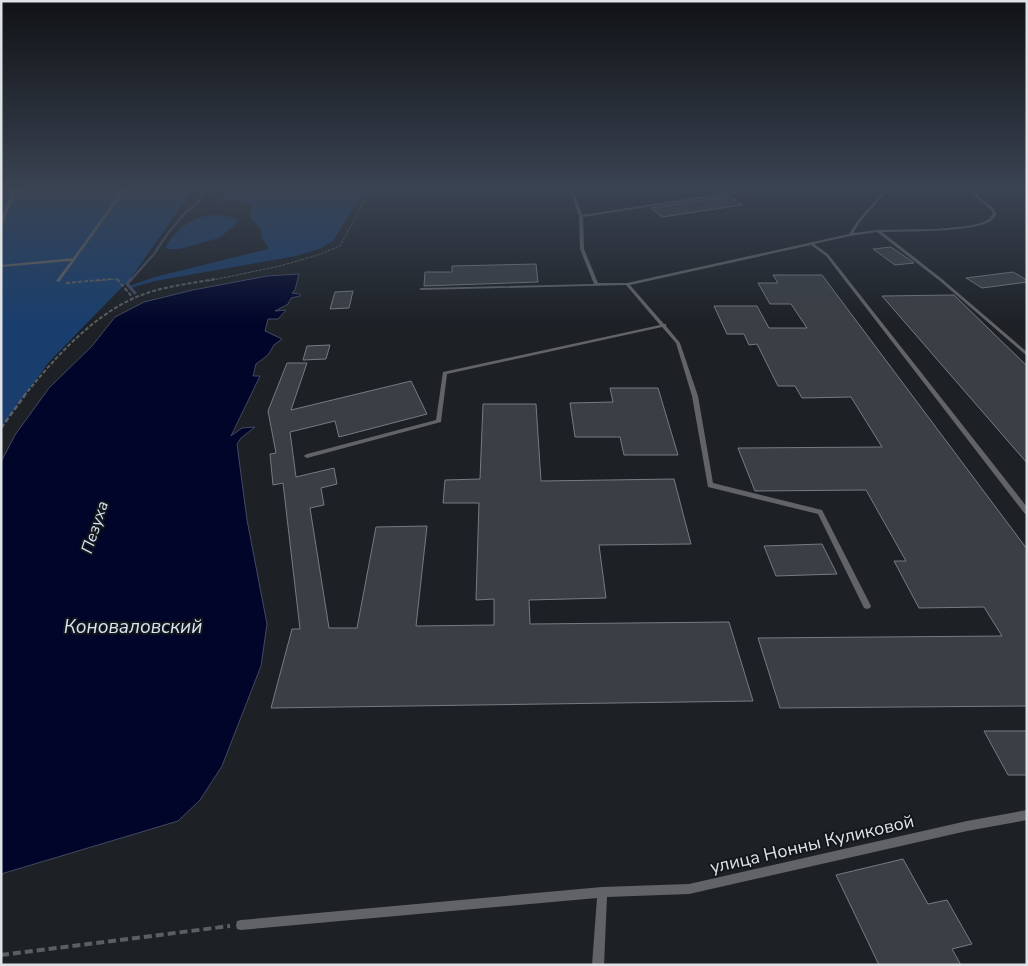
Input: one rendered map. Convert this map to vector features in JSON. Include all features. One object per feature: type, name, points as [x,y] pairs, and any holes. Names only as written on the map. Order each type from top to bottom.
[{"type":"lane","points":[[58,281],[92,234]]},
{"type":"lane","points":[[582,234],[582,249],[596,284]]},
{"type":"lane","points":[[421,289],[627,284],[856,234]]},
{"type":"lane","points":[[882,234],[941,280],[1027,355]]},
{"type":"lane","points":[[812,244],[827,255],[1027,512]]},
{"type":"lane","points":[[1,266],[74,259]]},
{"type":"lane","points":[[627,284],[678,343],[695,396],[710,485],[820,512],[867,606]]},
{"type":"lane","points":[[307,456],[439,421],[445,373],[664,326]]},
{"type":"lane","name":"улица Нонны Куликовой","points":[[241,924],[602,892],[689,889],[967,826],[1027,815]]},
{"type":"lane","points":[[598,965],[602,892]]},
{"type":"path","points":[[1,428],[43,373],[102,318],[133,298],[281,266],[336,248],[340,246],[346,234]]},
{"type":"path","points":[[58,281],[61,283],[117,279],[133,298]]},
{"type":"path","points":[[1,955],[241,924]]},
{"type":"shaded area","points":[[1,234],[162,234],[131,278],[49,362],[1,428]]},
{"type":"shaded area","points":[[175,234],[224,234],[219,238],[180,249],[165,247]]},
{"type":"shaded area","points":[[262,234],[337,234],[333,241],[319,249],[296,256],[155,281],[130,288],[129,286],[155,277],[268,249],[268,246],[262,239]]},
{"type":"water","name":"Коноваловский","points":[[299,274],[295,290],[292,293],[300,294],[300,296],[291,298],[288,304],[275,311],[286,310],[278,319],[268,319],[265,331],[282,339],[274,345],[268,355],[256,364],[253,376],[260,376],[231,436],[242,428],[255,427],[241,438],[237,444],[247,520],[267,624],[261,666],[222,766],[200,800],[178,821],[1,874],[1,462],[15,435],[49,388],[92,346],[115,317],[144,302],[193,290],[267,276]]},
{"type":"building","points":[[891,247],[914,263],[895,265],[873,249]]},
{"type":"building","points":[[536,264],[538,282],[424,286],[425,272],[452,272],[452,266]]},
{"type":"building","points":[[1013,272],[1027,280],[1027,282],[982,288],[966,278]]},
{"type":"building","points":[[773,275],[822,275],[1027,549],[1027,706],[780,708],[758,638],[1002,636],[984,607],[919,608],[894,561],[906,561],[866,490],[755,491],[738,448],[882,447],[851,397],[802,398],[795,386],[778,386],[757,344],[749,345],[744,334],[727,334],[714,306],[757,306],[769,328],[807,328],[791,304],[770,304],[758,283],[778,283]]},
{"type":"building","points":[[353,291],[349,308],[330,309],[335,292]]},
{"type":"building","points":[[954,295],[1027,366],[1027,463],[882,296]]},
{"type":"building","points":[[330,345],[326,359],[303,360],[307,346]]},
{"type":"building","points":[[287,363],[307,363],[291,410],[411,381],[427,414],[339,437],[335,421],[290,432],[296,477],[334,468],[337,484],[321,488],[324,505],[310,508],[329,628],[357,628],[376,527],[427,526],[416,626],[494,625],[494,599],[476,600],[479,503],[443,503],[445,480],[480,479],[483,404],[536,404],[541,481],[674,479],[691,544],[599,545],[606,598],[529,600],[530,624],[729,622],[753,701],[271,708],[292,629],[300,629],[283,483],[273,485],[270,454],[276,453],[268,411]]},
{"type":"building","points":[[610,388],[658,388],[678,455],[624,455],[620,437],[575,437],[570,403],[613,402]]},
{"type":"building","points":[[822,544],[837,574],[776,576],[764,546]]},
{"type":"building","points":[[984,731],[1027,731],[1027,775],[1008,775]]},
{"type":"building","points":[[903,859],[928,904],[947,900],[972,944],[952,949],[961,965],[879,965],[836,875]]},
{"type":"waterway","name":"Пезуха","points":[[130,281],[154,254],[167,234]]},
{"type":"waterway","name":"Пезуха","points":[[131,279],[127,284],[135,293]]}]
